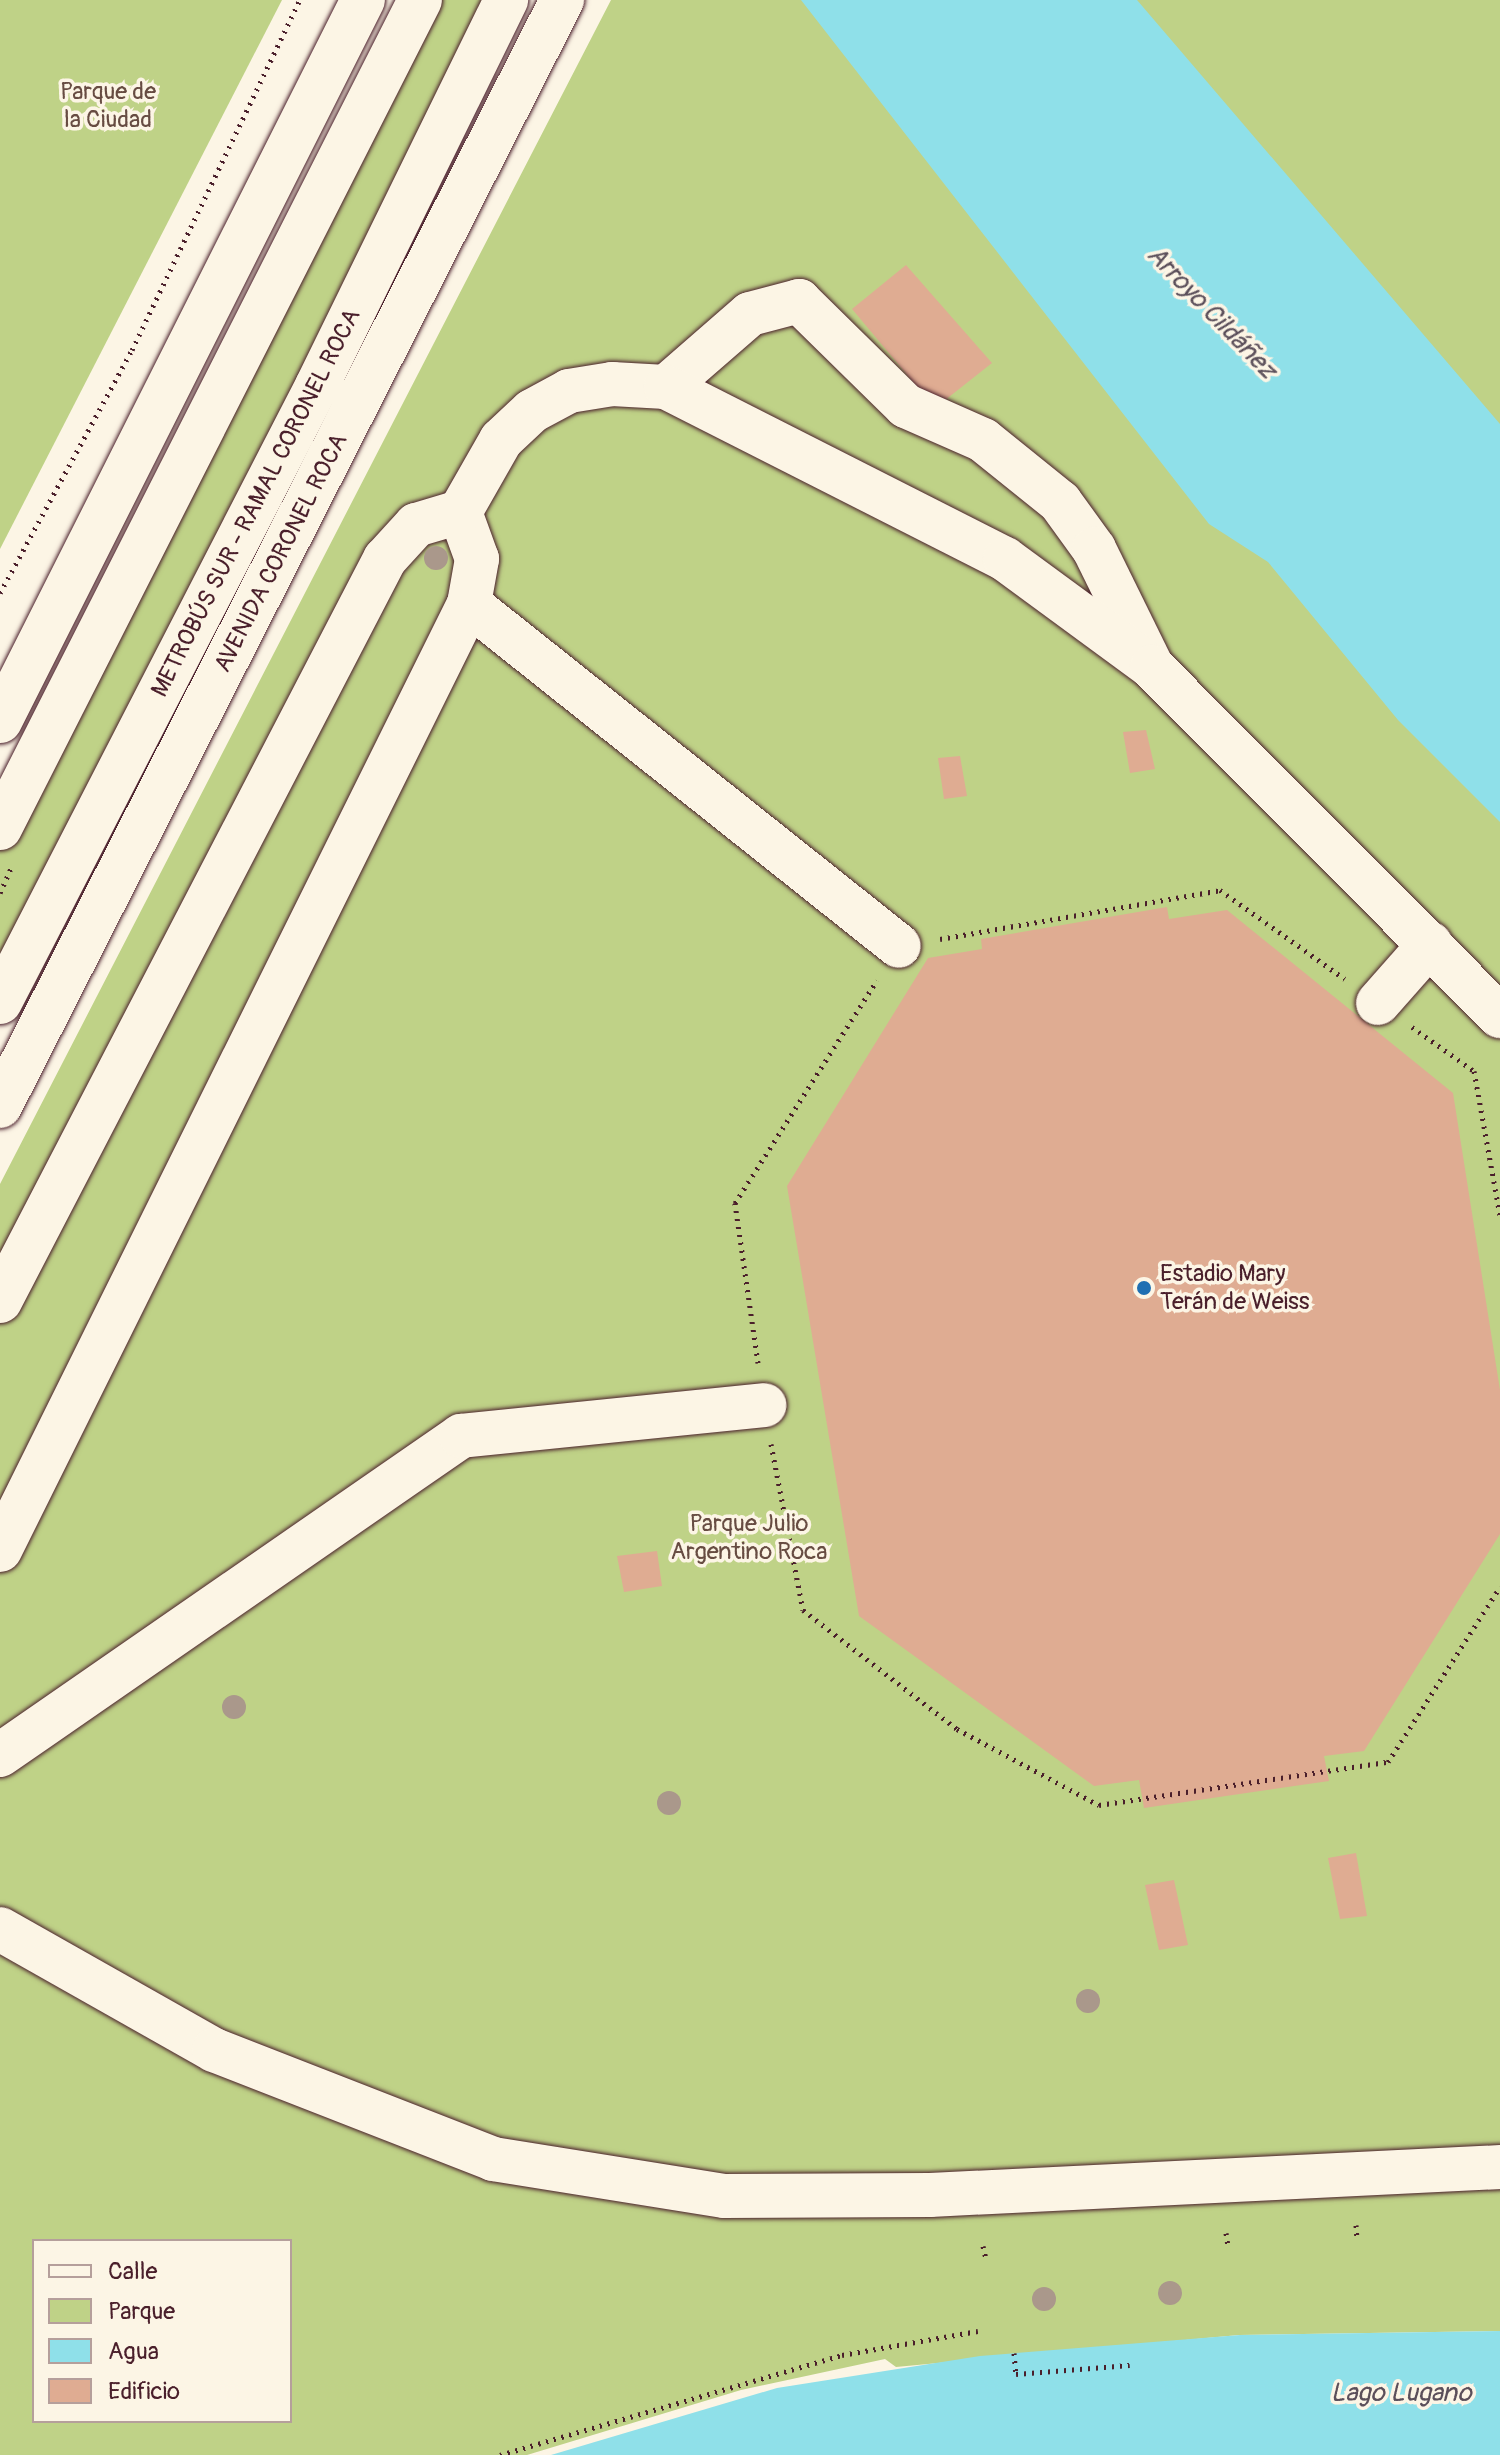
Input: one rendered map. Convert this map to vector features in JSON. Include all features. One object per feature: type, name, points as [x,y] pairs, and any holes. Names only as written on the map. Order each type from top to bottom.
[{"type":"main road","points":[[0,721],[363,0]]},
{"type":"main road","points":[[0,828],[420,0]]},
{"type":"main road","name":"METROBÚS SUR - RAMAL CORONEL ROCA","points":[[0,1002],[317,386],[506,0]]},
{"type":"main road","name":"AVENIDA CORONEL ROCA","points":[[0,1106],[562,0]]},
{"type":"main road","points":[[666,387],[750,314],[799,301],[906,406],[983,440],[1060,502],[1094,549],[1152,667]]},
{"type":"main road","points":[[0,1301],[385,559],[416,525],[460,512],[501,440],[532,411],[569,391],[612,384],[666,387],[1005,559],[1152,667],[1500,1016]]},
{"type":"main road","points":[[0,1550],[469,604],[477,559],[460,512]]},
{"type":"main road","points":[[469,604],[899,946]]},
{"type":"main road","points":[[1378,1003],[1430,944]]},
{"type":"main road","points":[[0,1755],[461,1436],[764,1405]]},
{"type":"main road","points":[[0,1929],[214,2050],[508,2162],[724,2196],[930,2195],[1489,2161]]},
{"type":"path","points":[[0,593],[132,350],[300,0]]},
{"type":"path","points":[[1500,1216],[1474,1071],[1220,890],[899,946],[735,1203],[764,1405],[803,1610],[957,1729],[1099,1805],[1388,1762],[1500,1587]]},
{"type":"path","points":[[1356,2225],[1357,2239]]},
{"type":"path","points":[[1226,2233],[1228,2246]]},
{"type":"path","points":[[983,2246],[986,2259]]},
{"type":"path","points":[[500,2455],[814,2363],[978,2331]]},
{"type":"path","points":[[1014,2353],[1016,2374],[1130,2365]]},
{"type":"green space","name":"Parque de la Ciudad","points":[[0,0],[282,0],[0,549]]},
{"type":"green space","points":[[430,0],[492,0],[0,979],[0,850]]},
{"type":"green space","name":"Parque Julio Argentino Roca","points":[[611,0],[1500,0],[1500,2331],[1239,2335],[896,2367],[885,2359],[741,2390],[527,2455],[0,2455],[0,1184]]},
{"type":"water","name":"Arroyo Cildáñez","points":[[801,0],[1137,0],[1500,424],[1500,822],[1398,720],[1268,562],[1209,524]]},
{"type":"water","name":"Lago Lugano","points":[[1500,2331],[1500,2455],[551,2455],[777,2388],[980,2356],[1240,2335]]},
{"type":"building","points":[[906,265],[992,363],[935,408],[852,309]]},
{"type":"building","points":[[1146,730],[1155,769],[1130,773],[1123,732]]},
{"type":"building","points":[[960,756],[967,796],[944,799],[938,758]]},
{"type":"building","name":"Estadio Mary Terán de Weiss","points":[[1167,907],[1169,919],[1227,910],[1453,1093],[1500,1390],[1500,1534],[1364,1751],[1324,1756],[1329,1781],[1144,1808],[1139,1780],[1094,1786],[859,1616],[787,1186],[928,958],[982,949],[981,939]]},
{"type":"building","points":[[657,1551],[662,1586],[624,1592],[617,1556]]},
{"type":"building","points":[[1356,1853],[1367,1916],[1340,1919],[1328,1858]]},
{"type":"building","points":[[1174,1880],[1188,1945],[1159,1950],[1145,1885]]},
{"type":"place","name":"Estadio Mary Terán de Weiss","points":[[1144,1288]]}]
